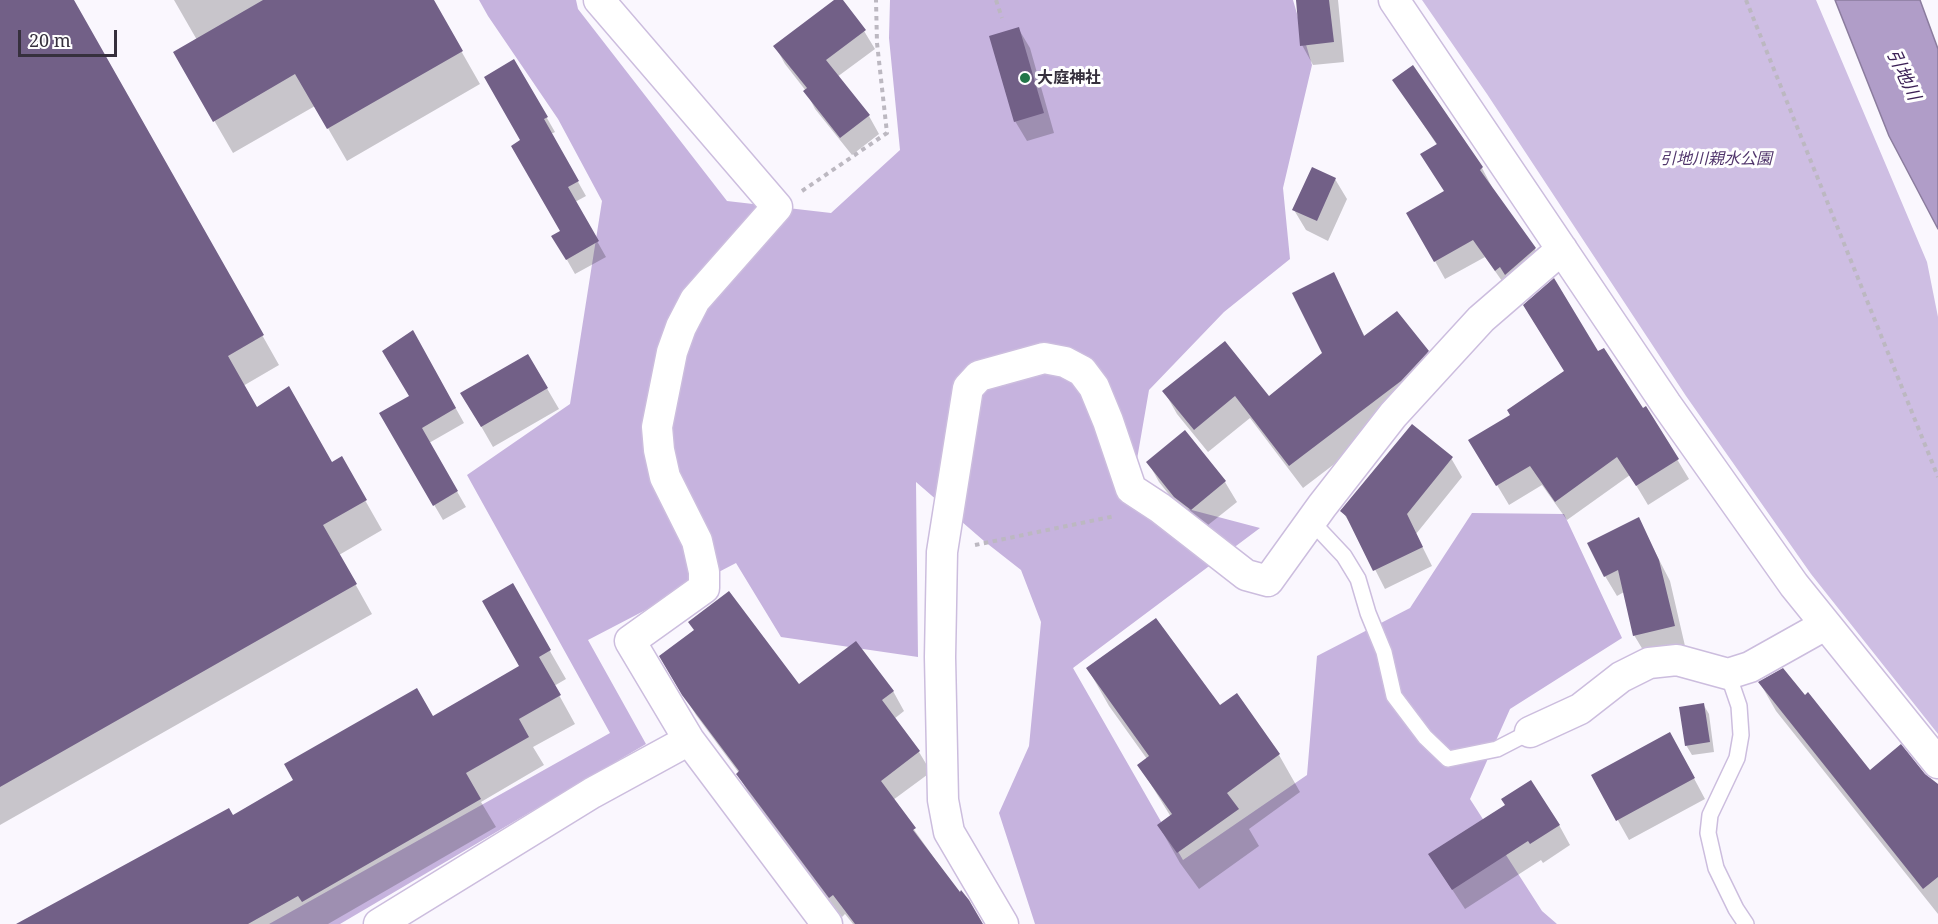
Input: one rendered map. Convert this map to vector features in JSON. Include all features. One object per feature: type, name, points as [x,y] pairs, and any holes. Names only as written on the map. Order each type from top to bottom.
[{"type":"street","points":[[599,0],[777,207],[695,300],[681,327],[672,352],[657,427],[658,450],[665,477],[697,541],[704,572],[704,588],[630,641],[689,740],[827,924]]},
{"type":"street","points":[[1394,0],[1673,414],[1794,585],[1938,763]]},
{"type":"street","points":[[1003,924],[949,832],[943,801],[940,657],[942,552],[968,388],[979,376],[1044,358],[1065,362],[1082,371],[1094,387],[1105,413],[1131,489],[1160,508],[1246,575],[1268,580],[1393,415],[1481,319],[1562,249]]},
{"type":"street","points":[[1530,732],[1580,709],[1621,677],[1649,663],[1677,660],[1728,674],[1750,668],[1826,625]]},
{"type":"street","points":[[378,924],[592,793],[689,740]]},
{"type":"lane","points":[[1312,522],[1344,556],[1358,579],[1368,613],[1384,652],[1394,696],[1425,737],[1448,759],[1497,749],[1530,732]]},
{"type":"lane","points":[[1728,674],[1739,706],[1741,735],[1737,758],[1710,815],[1708,833],[1716,868],[1746,924]]},
{"type":"path","points":[[777,207],[887,133],[877,42],[876,0]]},
{"type":"path","points":[[996,0],[1002,18]]},
{"type":"path","points":[[1746,0],[1938,477]]},
{"type":"path","points":[[942,552],[1160,508]]},
{"type":"green space","name":"引地川親水公園","points":[[1422,0],[1816,0],[1927,262],[1938,317],[1938,734],[1811,574],[1686,396],[1487,94]]},
{"type":"shaded area","points":[[479,0],[576,0],[578,9],[727,201],[831,213],[900,150],[889,38],[890,0],[1293,0],[1312,65],[1283,188],[1290,259],[1224,312],[1149,390],[1131,494],[1260,528],[1073,668],[1183,860],[1307,775],[1317,656],[1410,608],[1472,513],[1564,514],[1622,638],[1510,709],[1470,799],[1542,911],[1557,924],[1035,924],[999,813],[1029,746],[1041,622],[1021,570],[916,482],[918,657],[781,637],[736,563],[588,640],[646,744],[340,924],[269,924],[610,733],[467,475],[570,404],[602,201],[558,119]]},
{"type":"water","name":"引地川","points":[[1835,0],[1920,0],[1938,49],[1938,229],[1889,136]]},
{"type":"building","points":[[0,0],[74,0],[264,335],[228,356],[257,407],[289,386],[332,462],[342,456],[367,500],[323,525],[357,584],[0,787]]},
{"type":"building","points":[[263,0],[434,0],[463,51],[327,129],[295,74],[213,122],[173,52]]},
{"type":"building","points":[[834,0],[843,0],[866,30],[826,60],[870,115],[840,138],[803,91],[807,88],[773,46]]},
{"type":"building","points":[[1296,0],[1329,0],[1334,42],[1300,46]]},
{"type":"building","points":[[1019,27],[1044,113],[1014,122],[989,36]]},
{"type":"building","points":[[514,59],[548,117],[544,119],[579,181],[568,187],[599,241],[566,260],[551,236],[560,231],[511,146],[520,140],[484,77]]},
{"type":"building","points":[[1413,65],[1483,167],[1480,170],[1536,248],[1505,275],[1500,267],[1495,271],[1473,240],[1434,262],[1406,213],[1444,191],[1420,154],[1437,144],[1392,80]]},
{"type":"building","points":[[1312,167],[1336,178],[1317,221],[1292,210]]},
{"type":"building","points":[[1334,272],[1364,336],[1397,311],[1429,351],[1401,381],[1289,466],[1235,396],[1194,430],[1162,391],[1225,341],[1269,396],[1322,353],[1292,293]]},
{"type":"building","points":[[1554,278],[1598,351],[1604,348],[1643,408],[1646,406],[1679,459],[1636,486],[1617,457],[1555,502],[1530,466],[1496,486],[1468,440],[1510,415],[1507,410],[1564,371],[1523,305]]},
{"type":"building","points":[[413,330],[456,408],[422,428],[458,491],[433,506],[379,413],[409,396],[382,351]]},
{"type":"building","points":[[528,354],[548,388],[481,427],[460,393]]},
{"type":"building","points":[[1412,424],[1453,457],[1407,514],[1423,547],[1373,571],[1346,516],[1340,511]]},
{"type":"building","points":[[1185,430],[1226,481],[1191,510],[1174,497],[1146,462]]},
{"type":"building","points":[[1639,517],[1659,560],[1675,626],[1633,636],[1618,570],[1604,577],[1587,543]]},
{"type":"building","points":[[513,583],[551,650],[539,657],[561,695],[519,719],[529,737],[466,773],[481,799],[302,902],[298,896],[248,924],[16,924],[229,808],[233,815],[293,780],[284,764],[417,688],[433,716],[519,666],[482,601]]},
{"type":"building","points":[[729,591],[799,684],[856,641],[894,691],[882,700],[920,751],[881,781],[916,828],[913,830],[960,892],[961,890],[969,900],[983,924],[855,924],[833,895],[829,898],[736,774],[739,771],[682,695],[659,656],[694,630],[688,622]]},
{"type":"building","points":[[1156,618],[1220,705],[1237,693],[1280,754],[1227,793],[1239,809],[1177,853],[1157,825],[1172,814],[1137,765],[1149,756],[1086,668]]},
{"type":"building","points":[[1783,668],[1805,695],[1808,692],[1870,770],[1901,744],[1925,774],[1938,784],[1938,877],[1923,889],[1758,682]]},
{"type":"building","points":[[1704,703],[1710,742],[1685,746],[1679,707]]},
{"type":"building","points":[[1670,732],[1695,778],[1616,821],[1591,775]]},
{"type":"building","points":[[1531,780],[1560,825],[1530,844],[1528,841],[1452,890],[1428,854],[1505,805],[1501,799]]},
{"type":"place","name":"大庭神社","points":[[1025,78]]}]
